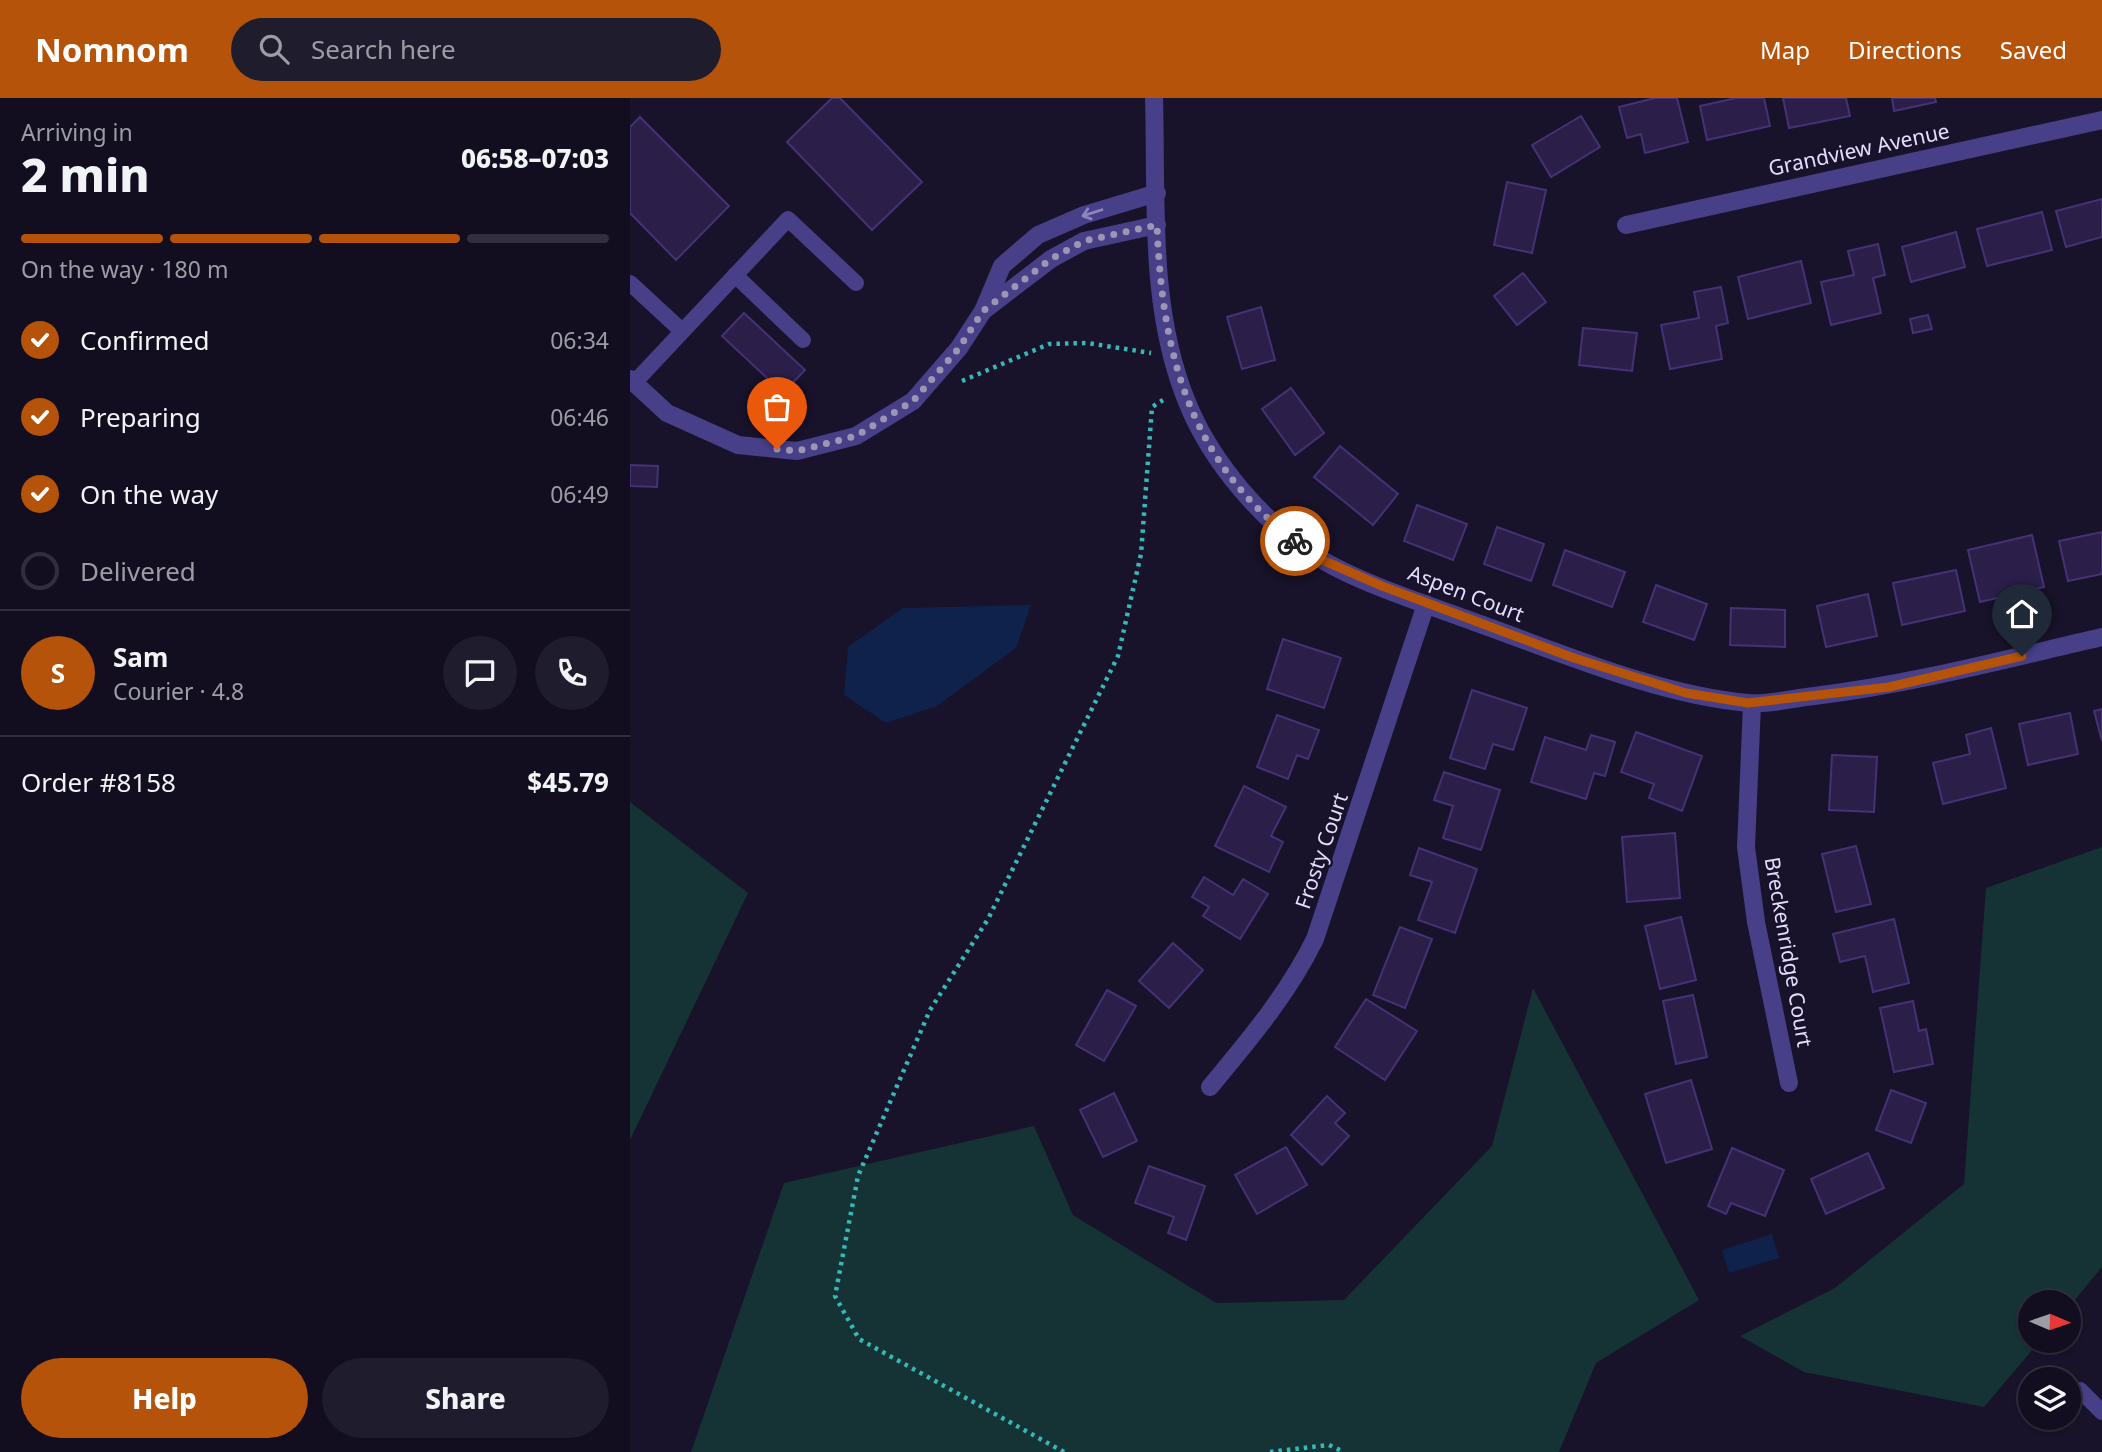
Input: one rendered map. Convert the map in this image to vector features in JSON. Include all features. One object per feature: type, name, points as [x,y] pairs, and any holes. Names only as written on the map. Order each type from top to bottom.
[{"type":"street","name":"Aspen Court","points":[[1154,98],[1160,291],[1182,389],[1205,436],[1236,482],[1275,524],[1320,559],[1426,604],[1586,662],[1686,693],[1752,704],[1889,687],[2102,637]]},
{"type":"street","name":"Grandview Avenue","points":[[1626,225],[2102,120]]},
{"type":"street","points":[[632,381],[667,413],[738,445],[797,451],[856,436],[913,401],[959,348],[983,311],[1002,266],[1038,235],[1083,215],[1157,193]]},
{"type":"street","points":[[983,311],[1051,259],[1084,241],[1157,225]]},
{"type":"street","name":"Frosty Court","points":[[1210,1087],[1262,1026],[1301,969],[1315,939],[1426,604]]},
{"type":"street","name":"Breckenridge Court","points":[[1752,704],[1746,847],[1756,922],[1789,1083]]},
{"type":"lane","points":[[632,381],[788,219],[856,283]]},
{"type":"lane","points":[[735,275],[803,340]]},
{"type":"lane","points":[[630,283],[682,331]]},
{"type":"lane","points":[[2081,1391],[2102,1412]]},
{"type":"path","points":[[957,383],[1049,344],[1087,343],[1173,357]]},
{"type":"path","points":[[1064,1452],[859,1339],[835,1296],[859,1176],[930,1010],[988,919],[1118,656],[1141,554],[1152,407],[1182,389]]},
{"type":"path","points":[[1270,1452],[1329,1445],[1344,1452]]},
{"type":"green space","points":[[630,802],[748,893],[630,1140]]},
{"type":"green space","points":[[2102,847],[2102,1267],[2081,1292],[2081,1290],[2018,1290],[2018,1353],[2030,1353],[1984,1407],[1804,1372],[1740,1336],[1835,1288],[1964,1184],[1986,888]]},
{"type":"green space","points":[[1533,988],[1699,1300],[1596,1363],[1559,1452],[691,1452],[784,1183],[1034,1126],[1073,1215],[1216,1303],[1344,1300],[1492,1146]]},
{"type":"water","points":[[1031,605],[1016,648],[937,706],[886,723],[844,695],[848,647],[903,608]]},
{"type":"water","points":[[1772,1234],[1779,1258],[1729,1273],[1722,1250]]},
{"type":"building","points":[[832,98],[840,98],[922,182],[872,230],[787,142]]},
{"type":"building","points":[[1655,98],[1677,98],[1688,142],[1645,153],[1641,134],[1627,138],[1619,107]]},
{"type":"building","points":[[1736,98],[1764,98],[1770,126],[1707,140],[1700,106]]},
{"type":"building","points":[[1783,98],[1846,98],[1850,116],[1789,128]]},
{"type":"building","points":[[1892,98],[1935,98],[1936,102],[1894,111]]},
{"type":"building","points":[[1581,116],[1600,147],[1551,177],[1532,145]]},
{"type":"building","points":[[640,117],[729,206],[676,260],[630,213],[630,127]]},
{"type":"building","points":[[1507,182],[1546,190],[1532,253],[1494,245]]},
{"type":"building","points":[[2102,199],[2102,237],[2066,247],[2056,211]]},
{"type":"building","points":[[2042,212],[2052,250],[1987,266],[1977,229]]},
{"type":"building","points":[[1956,232],[1965,267],[1911,282],[1902,247]]},
{"type":"building","points":[[1878,244],[1885,275],[1873,278],[1881,313],[1831,325],[1821,282],[1854,275],[1848,251]]},
{"type":"building","points":[[1801,261],[1811,303],[1748,319],[1738,277]]},
{"type":"building","points":[[1523,273],[1546,302],[1517,325],[1494,296]]},
{"type":"building","points":[[1721,287],[1728,323],[1716,326],[1722,359],[1670,369],[1661,325],[1699,318],[1694,292]]},
{"type":"building","points":[[1261,307],[1275,360],[1242,369],[1227,317]]},
{"type":"building","points":[[744,313],[805,370],[783,393],[722,336]]},
{"type":"building","points":[[1928,315],[1932,329],[1913,333],[1910,319]]},
{"type":"building","points":[[1583,328],[1637,333],[1632,371],[1579,365]]},
{"type":"building","points":[[1291,388],[1324,433],[1295,455],[1262,409]]},
{"type":"building","points":[[1340,446],[1398,494],[1373,525],[1314,477]]},
{"type":"building","points":[[630,465],[658,466],[657,487],[630,486]]},
{"type":"building","points":[[1417,505],[1467,524],[1453,560],[1404,541]]},
{"type":"building","points":[[1497,527],[1544,544],[1531,581],[1484,564]]},
{"type":"building","points":[[2102,532],[2102,574],[2068,581],[2059,541]]},
{"type":"building","points":[[2032,535],[2044,587],[1980,602],[1968,550]]},
{"type":"building","points":[[1565,550],[1625,572],[1612,607],[1553,585]]},
{"type":"building","points":[[1956,570],[1965,611],[1902,625],[1893,583]]},
{"type":"building","points":[[1656,585],[1707,604],[1694,640],[1643,622]]},
{"type":"building","points":[[1868,594],[1877,636],[1826,647],[1817,606]]},
{"type":"building","points":[[1731,608],[1785,610],[1785,647],[1730,645]]},
{"type":"building","points":[[1283,639],[1341,658],[1324,708],[1267,689]]},
{"type":"building","points":[[1472,690],[1527,708],[1513,750],[1493,744],[1485,769],[1450,758]]},
{"type":"building","points":[[2102,709],[2102,741],[2094,711]]},
{"type":"building","points":[[2070,713],[2078,754],[2028,765],[2019,724]]},
{"type":"building","points":[[1277,715],[1319,730],[1308,759],[1297,755],[1288,779],[1257,767]]},
{"type":"building","points":[[1991,728],[2006,788],[1943,804],[1933,763],[1970,754],[1966,735]]},
{"type":"building","points":[[1636,732],[1702,756],[1682,811],[1649,798],[1654,784],[1621,772]]},
{"type":"building","points":[[1591,735],[1615,742],[1605,776],[1594,773],[1586,799],[1531,782],[1545,737],[1586,750]]},
{"type":"building","points":[[1832,755],[1877,757],[1874,812],[1829,810]]},
{"type":"building","points":[[1444,772],[1500,790],[1481,850],[1443,838],[1453,806],[1434,800]]},
{"type":"building","points":[[1244,786],[1286,807],[1271,836],[1283,842],[1269,872],[1215,846]]},
{"type":"building","points":[[1675,833],[1680,898],[1627,902],[1622,837]]},
{"type":"building","points":[[1856,846],[1871,904],[1836,912],[1822,854]]},
{"type":"building","points":[[1419,848],[1477,869],[1455,933],[1418,920],[1432,882],[1410,875]]},
{"type":"building","points":[[1204,877],[1233,895],[1243,879],[1268,894],[1240,939],[1203,916],[1209,907],[1192,897]]},
{"type":"building","points":[[1681,917],[1696,980],[1660,989],[1645,926]]},
{"type":"building","points":[[1894,919],[1909,983],[1873,992],[1865,956],[1840,962],[1833,934]]},
{"type":"building","points":[[1400,927],[1432,939],[1405,1008],[1373,995]]},
{"type":"building","points":[[1173,943],[1203,970],[1169,1008],[1139,981]]},
{"type":"building","points":[[1107,990],[1136,1006],[1104,1061],[1076,1045]]},
{"type":"building","points":[[1693,995],[1707,1057],[1676,1064],[1663,1001]]},
{"type":"building","points":[[1366,999],[1417,1031],[1385,1080],[1335,1047]]},
{"type":"building","points":[[1913,1001],[1919,1031],[1926,1029],[1933,1064],[1894,1072],[1880,1008]]},
{"type":"building","points":[[1691,1080],[1712,1149],[1666,1163],[1645,1094]]},
{"type":"building","points":[[1891,1090],[1926,1103],[1911,1143],[1876,1130]]},
{"type":"building","points":[[1114,1093],[1137,1141],[1103,1157],[1080,1110]]},
{"type":"building","points":[[1327,1096],[1345,1113],[1335,1123],[1349,1136],[1322,1165],[1291,1135]]},
{"type":"building","points":[[1286,1147],[1307,1185],[1257,1214],[1235,1175]]},
{"type":"building","points":[[1732,1148],[1784,1170],[1765,1216],[1731,1203],[1726,1214],[1708,1206]]},
{"type":"building","points":[[1868,1153],[1884,1188],[1826,1214],[1811,1179]]},
{"type":"building","points":[[1149,1166],[1205,1186],[1186,1240],[1168,1233],[1174,1217],[1135,1203]]},
{"type":"way so far","points":[[777,449],[797,451],[856,436],[913,401],[959,348],[983,311],[1051,259],[1084,241],[1157,225],[1160,291],[1173,357],[1188,405],[1236,482],[1275,524],[1295,541]]},
{"type":"route","points":[[1295,541],[1320,559],[1382,586],[1571,657],[1686,693],[1752,704],[1889,687],[2022,656]]}]
